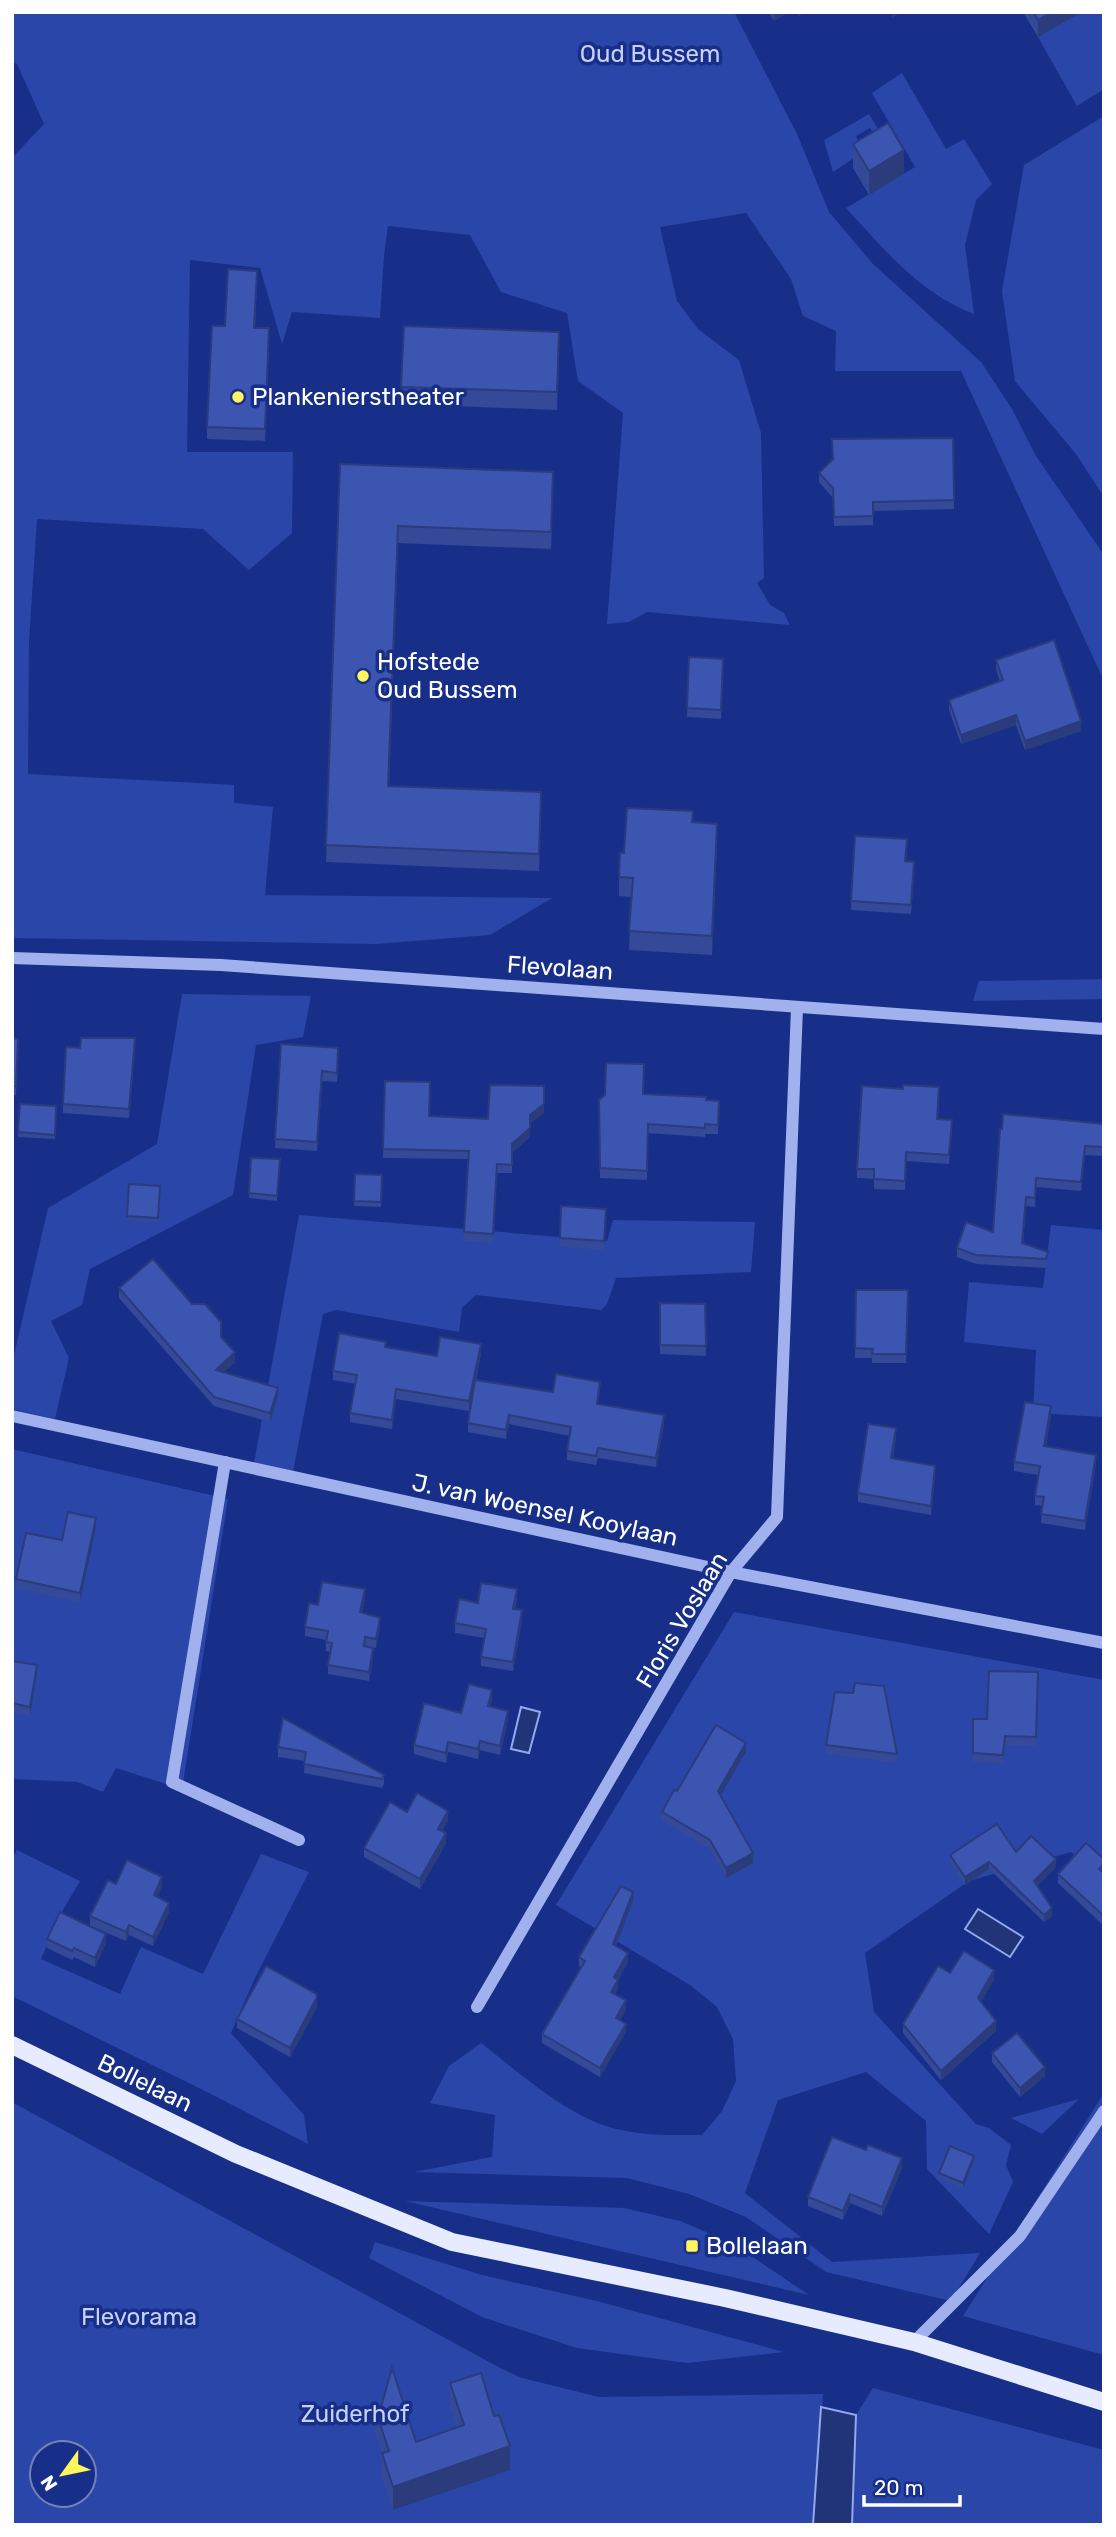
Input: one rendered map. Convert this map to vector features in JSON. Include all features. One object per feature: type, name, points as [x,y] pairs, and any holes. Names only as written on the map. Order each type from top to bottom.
[{"type":"main road","name":"Bollelaan","points":[[12,2045],[236,2154],[452,2242],[724,2298],[914,2342],[1104,2402]]},
{"type":"street","name":"Flevolaan","points":[[12,958],[235,966],[1104,1029]]},
{"type":"street","name":"Floris Voslaan","points":[[477,2007],[731,1572],[777,1517],[797,1008]]},
{"type":"street","name":"J. van Woensel Kooylaan","points":[[12,1416],[731,1572],[1104,1643]]},
{"type":"street","points":[[226,1462],[172,1782],[299,1840]]},
{"type":"street","points":[[914,2342],[1020,2236],[1104,2111]]},
{"type":"green space","name":"Oud Bussem","points":[[12,12],[734,12],[797,134],[829,212],[873,264],[981,362],[1012,409],[1036,456],[1104,555],[1104,681],[961,371],[835,371],[836,331],[803,316],[791,279],[746,213],[660,227],[677,301],[698,329],[739,360],[761,433],[764,578],[757,583],[770,605],[784,613],[790,625],[647,612],[629,622],[607,624],[623,413],[578,381],[567,313],[501,292],[470,235],[388,226],[380,318],[292,312],[282,344],[260,268],[190,260],[187,452],[293,452],[292,533],[249,570],[203,529],[37,519],[29,641],[28,774],[234,785],[234,803],[273,807],[265,895],[552,898],[490,935],[376,944],[12,938],[12,158],[44,124],[17,64],[12,62]]},
{"type":"green space","points":[[1079,12],[1104,12],[1104,89],[1077,106],[1038,37]]},
{"type":"green space","points":[[902,73],[946,149],[964,139],[992,184],[976,200],[965,245],[974,314],[954,305],[919,282],[889,255],[846,208],[915,167],[872,93]]},
{"type":"green space","points":[[869,114],[885,141],[880,143],[870,128],[856,136],[863,152],[833,172],[824,140]]},
{"type":"green space","points":[[1104,116],[1104,497],[1076,454],[1015,381],[1002,291],[1024,165]]},
{"type":"green space","points":[[1104,979],[1104,999],[973,1001],[979,981]]},
{"type":"green space","points":[[182,994],[311,996],[303,1037],[256,1045],[233,1195],[90,1269],[82,1305],[51,1321],[69,1358],[55,1419],[12,1409],[12,1364],[48,1208],[157,1144]]},
{"type":"green space","points":[[299,1215],[607,1241],[613,1220],[755,1222],[751,1272],[616,1278],[607,1304],[601,1310],[476,1295],[462,1308],[459,1332],[336,1310],[323,1314],[293,1472],[254,1463]]},
{"type":"green space","points":[[1051,1225],[1104,1230],[1104,1417],[1033,1413],[1036,1350],[964,1342],[969,1282],[1043,1288]]},
{"type":"green space","points":[[12,1449],[228,1499],[182,1789],[116,1768],[103,1792],[77,1782],[12,1779]]},
{"type":"green space","points":[[734,1612],[1104,1680],[1104,1882],[1071,1852],[969,1881],[865,1953],[874,2012],[976,2124],[989,2128],[1011,2145],[1006,2165],[1013,2182],[989,2234],[927,2169],[926,2121],[866,2072],[778,2100],[745,2193],[832,2262],[980,2253],[951,2301],[826,2272],[746,2217],[689,2194],[627,2178],[414,2172],[492,2157],[495,2115],[430,2103],[449,2066],[481,2043],[547,2094],[602,2125],[651,2134],[702,2135],[722,2111],[736,2081],[733,2039],[717,2007],[690,1985],[556,1905]]},
{"type":"green space","points":[[17,1850],[80,1881],[64,1908],[41,1959],[120,1994],[141,1947],[203,1974],[261,1854],[309,1872],[255,1978],[231,2033],[304,2115],[308,2144],[12,1996],[12,1859]]},
{"type":"green space","points":[[1104,2093],[1104,2355],[963,2316]]},
{"type":"green space","points":[[1079,2099],[1042,2134],[1011,2118]]},
{"type":"green space","points":[[12,2102],[522,2378],[599,2397],[823,2394],[813,2525],[12,2525]]},
{"type":"green space","points":[[405,2201],[624,2208],[680,2221],[732,2243],[809,2295]]},
{"type":"green space","points":[[375,2242],[482,2275],[597,2301],[784,2352],[687,2363],[577,2348],[482,2317],[369,2258]]},
{"type":"green space","points":[[873,2388],[1104,2450],[1104,2525],[852,2525],[856,2415]]},
{"type":"shaded area","points":[[521,1707],[540,1712],[529,1753],[511,1749]]},
{"type":"shaded area","points":[[978,1909],[1023,1937],[1010,1957],[965,1929]]},
{"type":"shaded area","points":[[821,2407],[856,2415],[852,2525],[813,2525]]},
{"type":"building","points":[[1033,12],[1052,12],[1038,20]]},
{"type":"building","points":[[888,123],[904,150],[869,171],[853,144]]},
{"type":"building","name":"Plankenierstheater","points":[[228,269],[257,271],[254,328],[269,328],[265,429],[207,427],[212,326],[225,326]]},
{"type":"building","points":[[404,326],[559,332],[557,392],[401,387]]},
{"type":"building","points":[[953,438],[954,500],[873,502],[873,516],[834,517],[833,488],[819,473],[833,459],[832,439]]},
{"type":"building","name":"Hofstede Oud Bussem","points":[[340,464],[553,472],[551,532],[398,526],[388,786],[541,792],[539,854],[326,845]]},
{"type":"building","points":[[1054,640],[1081,721],[1025,741],[1016,715],[961,735],[949,700],[1003,680],[996,660]]},
{"type":"building","points":[[689,657],[723,659],[721,710],[687,708]]},
{"type":"building","points":[[627,808],[693,811],[692,822],[717,824],[712,936],[629,931],[633,878],[619,877],[620,853],[624,853]]},
{"type":"building","points":[[855,836],[907,839],[905,861],[914,862],[911,905],[851,901]]},
{"type":"building","points":[[12,1038],[18,1039],[16,1086],[12,1086]]},
{"type":"building","points":[[81,1038],[135,1038],[129,1109],[63,1104],[66,1047],[80,1048]]},
{"type":"building","points":[[281,1044],[338,1048],[337,1073],[322,1071],[317,1142],[275,1139]]},
{"type":"building","points":[[606,1063],[644,1064],[643,1094],[706,1097],[706,1100],[719,1101],[718,1125],[705,1124],[705,1128],[648,1124],[647,1171],[600,1168],[599,1100],[605,1095]]},
{"type":"building","points":[[385,1081],[430,1082],[429,1116],[488,1119],[490,1085],[544,1086],[544,1104],[530,1115],[530,1128],[512,1144],[512,1165],[497,1164],[493,1234],[464,1232],[469,1151],[383,1149]]},
{"type":"building","points":[[903,1085],[939,1087],[937,1119],[952,1120],[949,1155],[906,1152],[905,1181],[874,1179],[874,1169],[857,1169],[862,1086],[903,1089]]},
{"type":"building","points":[[20,1104],[56,1106],[55,1135],[18,1132]]},
{"type":"building","points":[[1003,1114],[1104,1124],[1104,1147],[1085,1146],[1081,1182],[1036,1178],[1035,1198],[1026,1197],[1022,1243],[1048,1252],[1046,1259],[976,1255],[957,1248],[966,1222],[993,1232]]},
{"type":"building","points":[[251,1158],[280,1159],[277,1196],[249,1193]]},
{"type":"building","points":[[355,1174],[382,1175],[381,1202],[354,1201]]},
{"type":"building","points":[[129,1184],[160,1186],[158,1218],[127,1216]]},
{"type":"building","points":[[561,1206],[606,1209],[604,1241],[560,1238]]},
{"type":"building","points":[[153,1259],[192,1304],[205,1304],[221,1322],[221,1337],[235,1352],[216,1370],[278,1388],[270,1413],[214,1397],[119,1288]]},
{"type":"building","points":[[856,1290],[908,1290],[906,1354],[872,1354],[873,1349],[855,1348]]},
{"type":"building","points":[[660,1303],[705,1304],[706,1346],[660,1345]]},
{"type":"building","points":[[339,1333],[386,1342],[385,1347],[437,1356],[440,1337],[481,1344],[469,1401],[396,1389],[392,1420],[350,1413],[357,1375],[333,1371]]},
{"type":"building","points":[[556,1374],[600,1382],[597,1404],[664,1415],[656,1458],[598,1448],[596,1456],[567,1451],[571,1427],[509,1415],[506,1430],[468,1423],[475,1380],[553,1392]]},
{"type":"building","points":[[1025,1402],[1051,1406],[1044,1446],[1096,1455],[1085,1521],[1041,1514],[1044,1497],[1035,1496],[1040,1466],[1014,1462]]},
{"type":"building","points":[[868,1424],[896,1428],[891,1458],[935,1466],[931,1506],[858,1493]]},
{"type":"building","points":[[68,1512],[96,1518],[80,1593],[16,1579],[26,1533],[62,1540]]},
{"type":"building","points":[[322,1582],[365,1589],[360,1612],[380,1618],[376,1639],[365,1637],[364,1646],[373,1648],[369,1672],[328,1665],[332,1643],[326,1642],[328,1631],[305,1627],[309,1603],[318,1605]]},
{"type":"building","points":[[481,1583],[517,1589],[513,1609],[522,1610],[513,1662],[481,1657],[486,1629],[455,1623],[459,1599],[478,1603]]},
{"type":"building","points":[[12,1661],[37,1665],[30,1707],[12,1703]]},
{"type":"building","points":[[989,1671],[1038,1672],[1036,1737],[1005,1736],[1003,1755],[973,1753],[973,1719],[987,1719]]},
{"type":"building","points":[[855,1683],[884,1686],[897,1754],[826,1745],[835,1692],[853,1693]]},
{"type":"building","points":[[469,1684],[492,1690],[488,1706],[508,1711],[500,1746],[480,1741],[478,1749],[448,1742],[446,1753],[414,1745],[424,1703],[461,1713]]},
{"type":"building","points":[[283,1718],[384,1775],[382,1779],[304,1764],[306,1752],[278,1747]]},
{"type":"building","points":[[716,1725],[746,1743],[718,1791],[753,1853],[726,1868],[710,1840],[662,1812]]},
{"type":"building","points":[[417,1793],[448,1811],[438,1829],[446,1833],[420,1879],[364,1848],[390,1802],[407,1812]]},
{"type":"building","points":[[997,1824],[1016,1852],[1031,1836],[1056,1859],[1034,1881],[1052,1908],[1044,1915],[989,1862],[965,1877],[950,1855]]},
{"type":"building","points":[[1086,1843],[1104,1859],[1104,1864],[1099,1869],[1104,1873],[1104,1916],[1058,1874]]},
{"type":"building","points":[[127,1860],[162,1877],[154,1895],[169,1903],[153,1937],[129,1925],[126,1932],[90,1916],[108,1880],[116,1884]]},
{"type":"building","points":[[621,1886],[633,1892],[613,1944],[628,1953],[614,1977],[618,1980],[611,1992],[626,2000],[616,2018],[626,2024],[600,2068],[542,2034],[585,1961],[579,1957]]},
{"type":"building","points":[[60,1912],[106,1934],[95,1958],[47,1939]]},
{"type":"building","points":[[964,1951],[994,1970],[978,1998],[996,2021],[941,2071],[903,2024],[938,1966],[950,1973]]},
{"type":"building","points":[[266,1966],[317,1997],[290,2048],[237,2019]]},
{"type":"building","points":[[1017,2033],[1045,2067],[1020,2088],[992,2053]]},
{"type":"building","points":[[832,2137],[866,2150],[868,2145],[902,2158],[882,2207],[850,2194],[843,2211],[808,2197]]},
{"type":"building","points":[[950,2146],[974,2156],[963,2183],[939,2173]]},
{"type":"building","points":[[392,2368],[416,2442],[464,2425],[450,2383],[481,2373],[494,2416],[499,2415],[510,2446],[393,2487],[382,2453],[389,2451],[375,2409],[381,2407]]},
{"type":"place","name":"Plankenierstheater","points":[[238,397]]},
{"type":"place","name":"Hofstede Oud Bussem","points":[[363,676]]},
{"type":"place","name":"Bollelaan","points":[[692,2246]]},
{"type":"park label","name":"Flevorama","points":[[139,2317]]},
{"type":"park label","name":"Zuiderhof","points":[[355,2414]]}]
